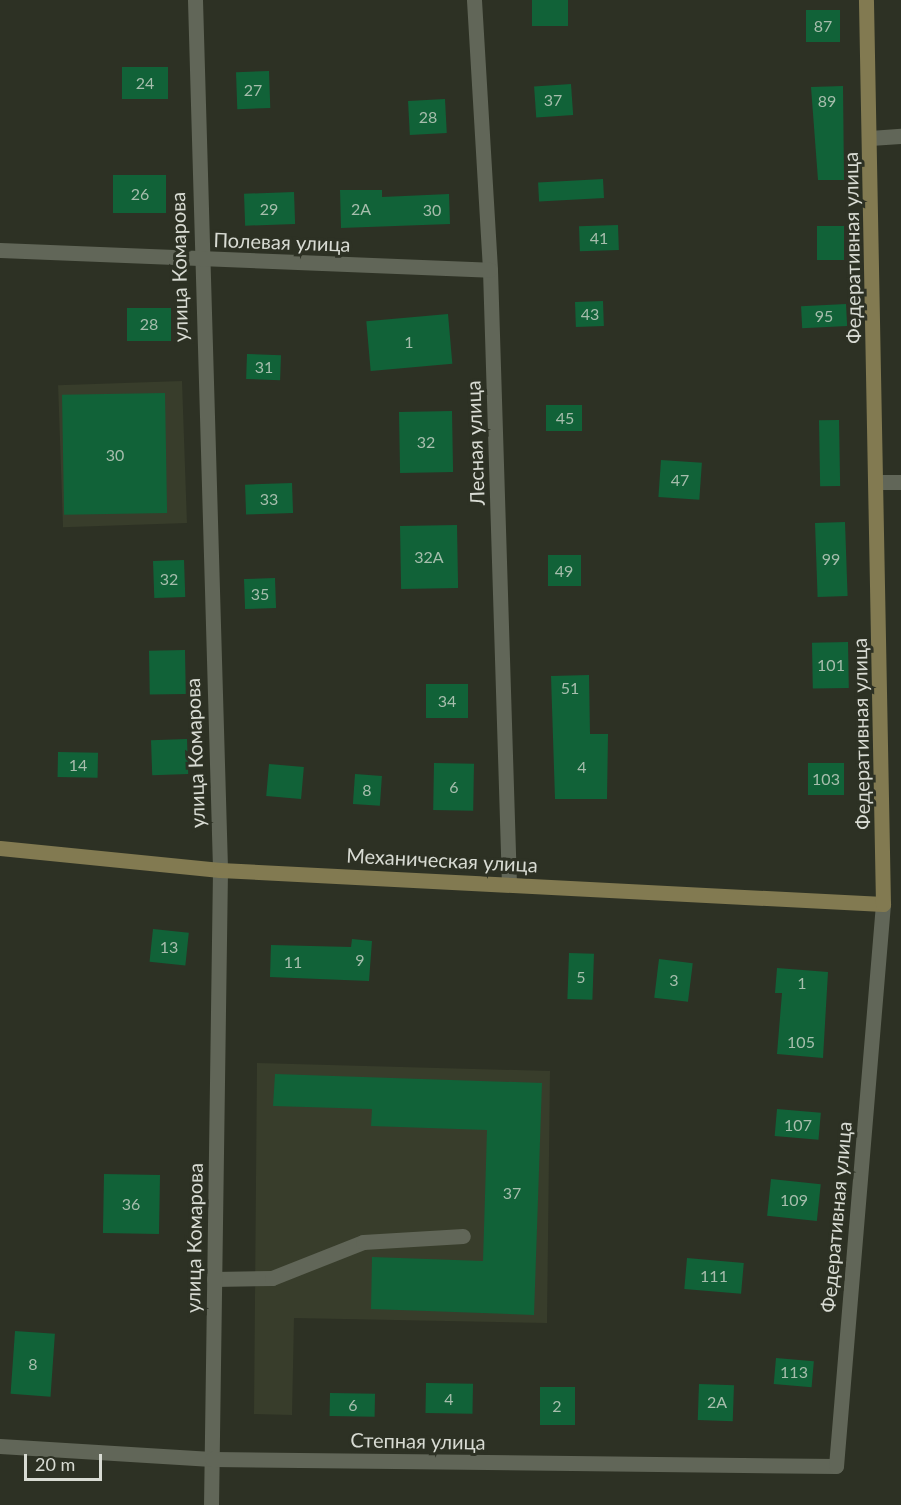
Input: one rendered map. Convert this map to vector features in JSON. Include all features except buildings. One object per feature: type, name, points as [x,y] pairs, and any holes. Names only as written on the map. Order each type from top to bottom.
[{"type":"street","name":"улица Комарова","points":[[195,0],[199,261],[220,870],[211,1505]]},
{"type":"street","name":"Лесная улица","points":[[474,0],[490,270],[509,884]]},
{"type":"street","name":"Федеративная улица","points":[[836,1466],[883,904],[879,482],[866,0]]},
{"type":"street","points":[[870,138],[901,136]]},
{"type":"street","name":"Полевая улица","points":[[0,250],[199,261],[490,270]]},
{"type":"street","points":[[879,482],[901,482]]},
{"type":"street","name":"Механическая улица","points":[[0,849],[220,870],[883,904]]},
{"type":"street","points":[[214,1279],[272,1278],[363,1242],[463,1236]]},
{"type":"street","name":"Степная улица","points":[[0,1446],[212,1459],[836,1466]]},
{"type":"shaded area","points":[[182,381],[187,523],[63,527],[58,385]]},
{"type":"shaded area","points":[[257,1063],[550,1071],[547,1323],[294,1318],[292,1415],[254,1414]]}]
